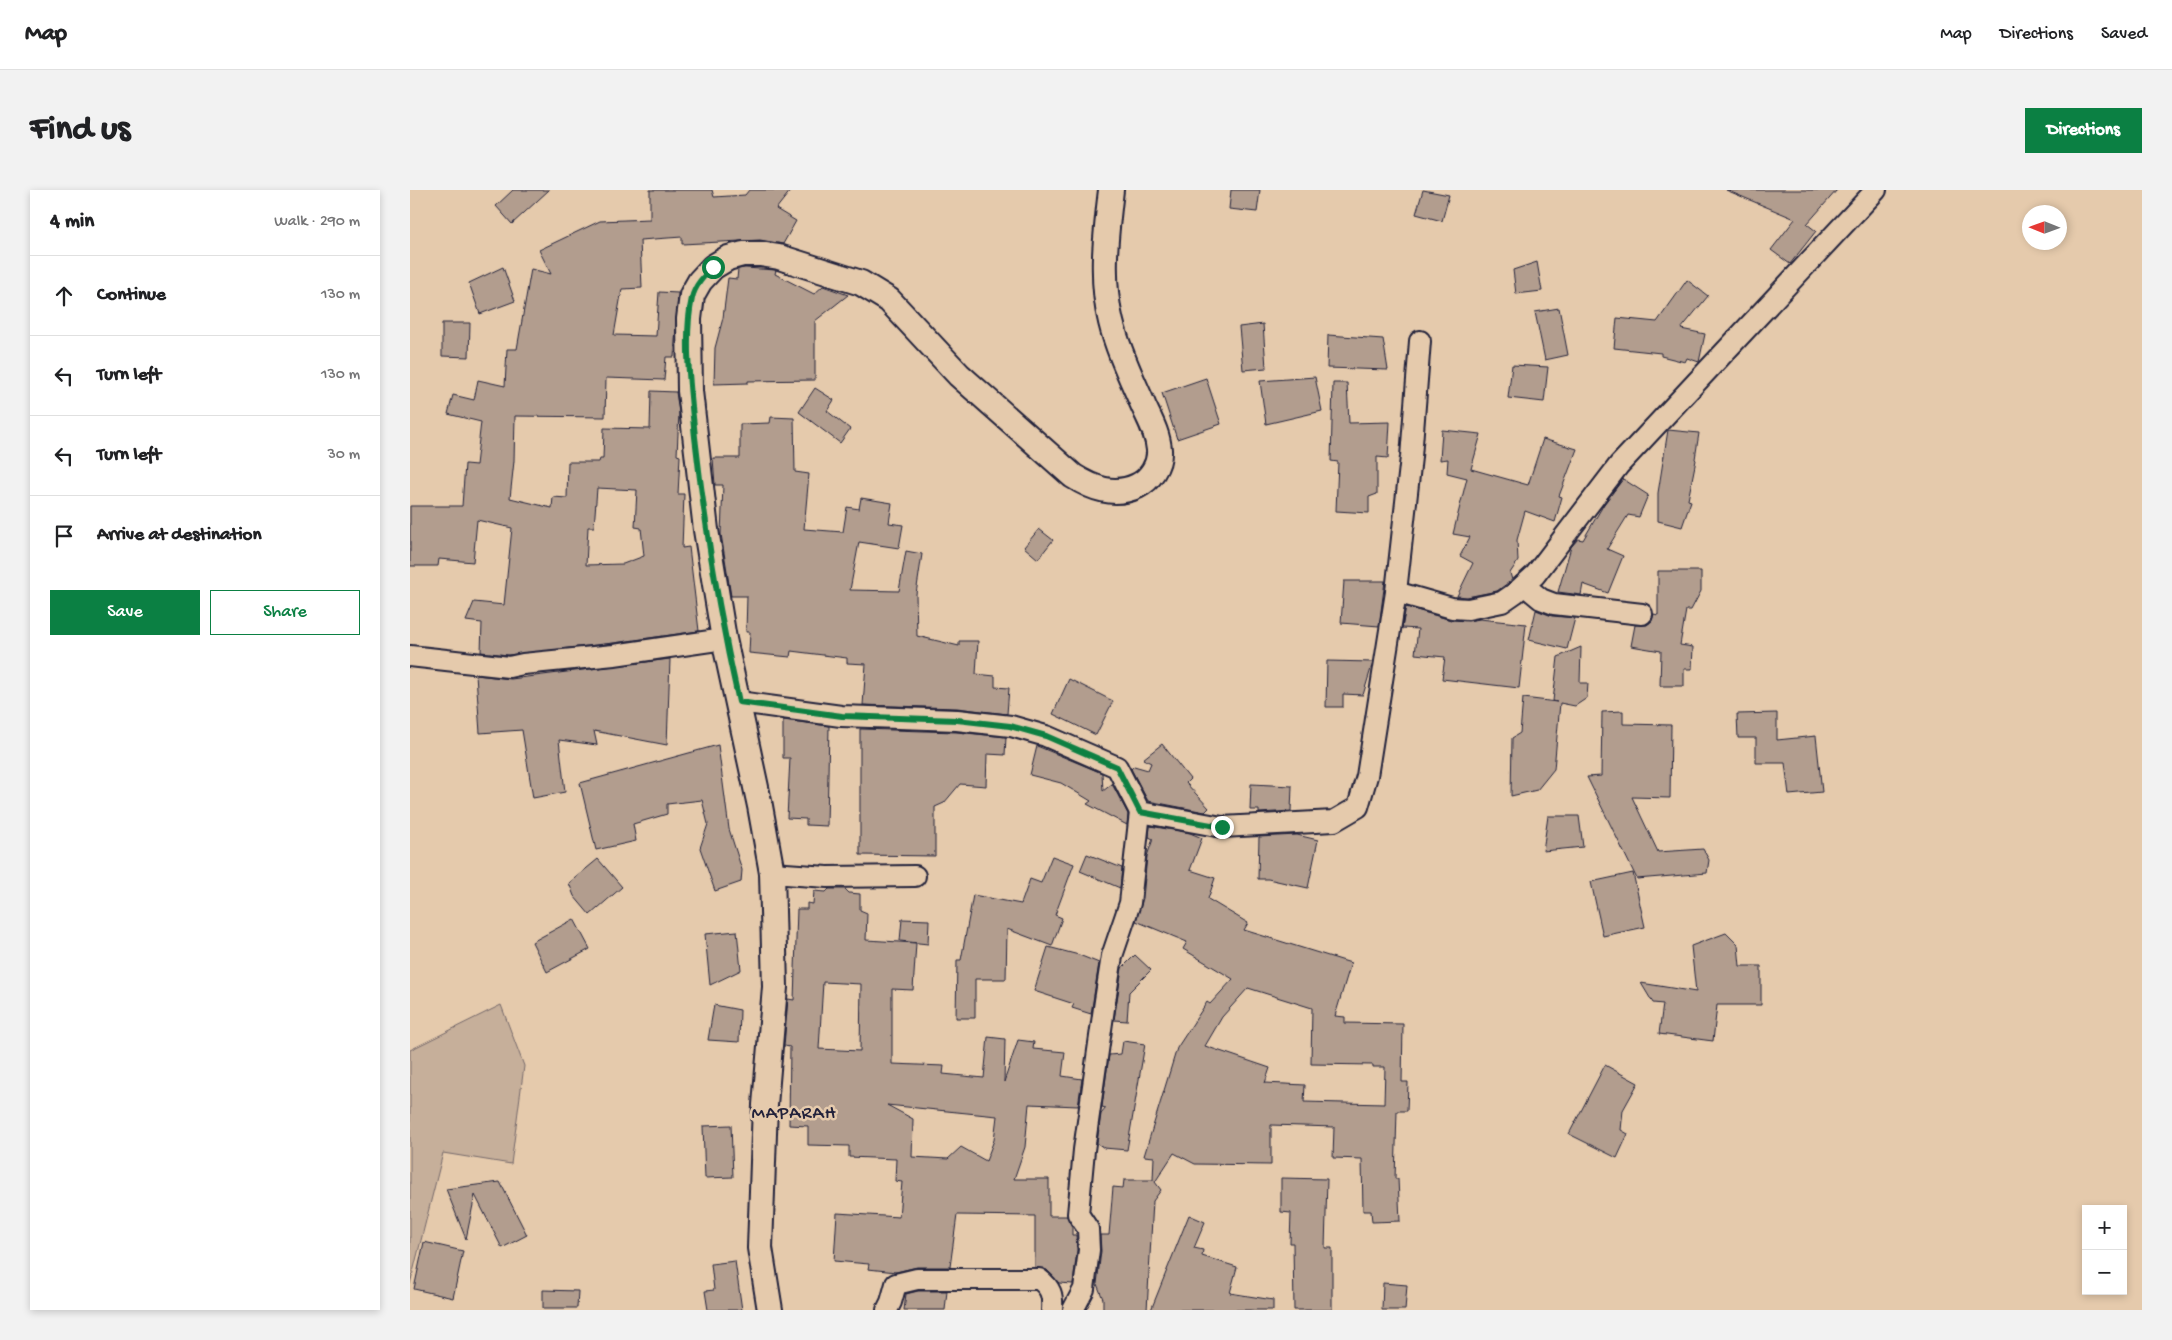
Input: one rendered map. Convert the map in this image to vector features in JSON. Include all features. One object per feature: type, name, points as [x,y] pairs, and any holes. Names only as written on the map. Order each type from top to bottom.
[{"type":"street","points":[[770,1310],[760,1248],[764,1105],[775,987],[772,873],[739,702],[724,638],[706,530],[690,391],[689,319],[692,295],[700,280],[713,267],[728,258],[743,254],[779,257],[862,283],[889,300],[959,375],[1072,476],[1091,487],[1109,491],[1130,490],[1145,482],[1155,468],[1159,451],[1155,433],[1118,344],[1104,286],[1104,260],[1111,190]]},
{"type":"street","points":[[1396,592],[1452,608],[1468,609],[1502,602],[1524,585],[1535,575],[1620,465],[1876,190]]},
{"type":"street","points":[[1140,812],[1222,827],[1334,821],[1358,807],[1367,776],[1396,592],[1411,457],[1420,342]]},
{"type":"street","points":[[1524,585],[1541,598],[1554,604],[1642,614]]},
{"type":"street","points":[[410,656],[509,667],[522,664],[614,655],[724,638]]},
{"type":"street","points":[[739,702],[842,716],[957,720],[1010,726],[1046,736],[1117,767],[1140,812],[1130,904],[1112,956],[1091,1094],[1078,1214],[1088,1229],[1089,1250],[1084,1289],[1073,1310]]},
{"type":"street","points":[[772,873],[827,877],[915,876]]},
{"type":"street","points":[[887,1310],[896,1284],[917,1279],[974,1278],[1039,1279],[1052,1292],[1052,1310]]},
{"type":"shaded area","points":[[501,1005],[524,1066],[511,1164],[443,1153],[410,1284],[410,1050]]},
{"type":"building","points":[[513,190],[549,190],[512,224],[496,206]]},
{"type":"building","points":[[650,190],[712,190],[714,197],[745,195],[749,190],[791,190],[776,209],[796,221],[783,244],[760,240],[682,244],[682,237],[640,240],[642,288],[622,289],[614,335],[656,336],[659,292],[678,293],[674,357],[666,357],[664,380],[606,378],[605,417],[515,416],[514,461],[510,498],[552,508],[553,497],[567,498],[568,462],[599,462],[600,459],[603,459],[604,428],[650,429],[651,391],[676,392],[679,412],[677,455],[680,456],[678,494],[684,494],[682,548],[689,547],[699,631],[508,655],[481,652],[482,623],[466,621],[474,602],[504,605],[512,528],[477,520],[473,562],[439,559],[438,566],[410,566],[410,506],[462,506],[465,464],[476,465],[481,422],[448,414],[453,395],[474,400],[478,380],[505,386],[507,349],[517,349],[531,269],[551,274],[539,250],[600,221],[650,219]],"holes":[[[597,488],[637,490],[635,527],[641,528],[644,556],[623,564],[586,565],[588,527],[594,527]]]},
{"type":"building","points":[[1231,190],[1260,190],[1257,212],[1229,209]]},
{"type":"building","points":[[1423,190],[1449,195],[1442,221],[1416,214]]},
{"type":"building","points":[[1726,190],[1837,190],[1807,224],[1816,231],[1790,264],[1771,250],[1795,219]]},
{"type":"building","points":[[1537,262],[1542,291],[1516,294],[1513,270]]},
{"type":"building","points":[[503,267],[515,301],[480,314],[469,283]]},
{"type":"building","points":[[738,269],[776,270],[775,274],[814,294],[823,286],[848,295],[815,321],[815,380],[748,381],[748,383],[714,384],[715,348],[723,318],[728,278],[737,279]]},
{"type":"building","points":[[1687,280],[1708,296],[1681,329],[1705,334],[1699,362],[1687,358],[1685,362],[1661,356],[1661,353],[1614,348],[1617,318],[1657,322]]},
{"type":"building","points":[[1559,308],[1568,355],[1545,360],[1535,312]]},
{"type":"building","points":[[442,323],[470,323],[469,357],[442,356]]},
{"type":"building","points":[[1263,324],[1266,368],[1243,370],[1239,327]]},
{"type":"building","points":[[1328,335],[1383,339],[1388,370],[1327,368]]},
{"type":"building","points":[[1512,365],[1548,367],[1544,402],[1508,398]]},
{"type":"building","points":[[1315,377],[1322,411],[1266,424],[1260,381]]},
{"type":"building","points":[[1206,378],[1221,424],[1177,439],[1162,393]]},
{"type":"building","points":[[1333,383],[1347,383],[1349,423],[1390,422],[1388,458],[1377,457],[1377,494],[1369,497],[1369,513],[1336,511],[1338,462],[1331,461]]},
{"type":"building","points":[[815,388],[834,400],[827,411],[850,429],[840,443],[799,412]]},
{"type":"building","points":[[771,417],[794,418],[795,472],[809,474],[804,529],[843,532],[847,507],[859,509],[861,498],[892,503],[889,523],[903,525],[899,548],[859,542],[850,590],[899,591],[906,551],[922,554],[916,594],[917,636],[959,646],[959,641],[978,641],[976,674],[995,676],[995,687],[1009,688],[1007,714],[957,708],[863,705],[866,664],[847,663],[847,658],[791,651],[790,657],[749,653],[750,632],[746,632],[747,596],[731,596],[721,534],[723,485],[715,485],[713,458],[740,458],[740,424],[770,423]]},
{"type":"building","points":[[1442,430],[1481,434],[1471,469],[1528,485],[1543,439],[1577,449],[1559,496],[1562,497],[1555,522],[1525,511],[1517,540],[1518,561],[1510,573],[1512,580],[1497,591],[1467,597],[1457,596],[1473,563],[1460,556],[1470,537],[1453,534],[1467,478],[1447,473],[1448,459],[1440,460]]},
{"type":"building","points":[[1668,430],[1699,433],[1688,500],[1691,501],[1682,527],[1658,521],[1658,493]]},
{"type":"building","points":[[1623,479],[1648,495],[1639,517],[1628,515],[1607,549],[1623,556],[1608,593],[1583,584],[1581,595],[1558,592],[1571,547],[1578,539],[1583,540],[1604,504]]},
{"type":"building","points":[[1039,529],[1053,540],[1038,559],[1024,547]]},
{"type":"building","points":[[1658,571],[1701,571],[1701,591],[1691,610],[1686,610],[1680,645],[1693,647],[1692,669],[1684,669],[1684,686],[1660,686],[1661,651],[1631,646],[1635,625],[1647,625],[1652,621],[1654,614],[1658,615]]},
{"type":"building","points":[[1344,581],[1385,581],[1379,626],[1341,623]]},
{"type":"building","points":[[1406,607],[1451,620],[1468,621],[1480,619],[1526,624],[1519,688],[1442,679],[1445,657],[1415,654],[1418,629],[1402,628]]},
{"type":"building","points":[[1536,610],[1552,616],[1575,618],[1567,649],[1529,640]]},
{"type":"building","points":[[1581,647],[1580,683],[1588,683],[1587,698],[1575,706],[1560,703],[1554,769],[1537,790],[1511,796],[1512,738],[1520,733],[1523,698],[1557,702],[1553,701],[1558,657]]},
{"type":"building","points":[[670,659],[667,745],[594,731],[597,745],[559,740],[565,792],[533,798],[522,730],[480,733],[476,675],[511,679]]},
{"type":"building","points":[[1327,661],[1373,662],[1363,695],[1343,694],[1343,707],[1326,707]]},
{"type":"building","points":[[1069,679],[1113,701],[1096,735],[1053,714]]},
{"type":"building","points":[[1623,711],[1623,724],[1671,725],[1670,798],[1632,797],[1658,852],[1703,849],[1709,860],[1707,873],[1637,879],[1587,777],[1601,776],[1602,712]]},
{"type":"building","points":[[1777,713],[1777,740],[1816,736],[1822,792],[1789,795],[1785,763],[1756,763],[1756,738],[1738,738],[1737,714]]},
{"type":"building","points":[[783,720],[829,726],[827,826],[806,825],[806,819],[787,818],[790,758],[783,758]]},
{"type":"building","points":[[860,729],[956,732],[1006,737],[1005,755],[987,754],[986,786],[960,784],[944,803],[935,807],[935,856],[860,855]]},
{"type":"building","points":[[1162,744],[1190,779],[1186,783],[1209,808],[1205,812],[1148,801],[1131,769],[1134,766],[1148,770],[1151,763],[1143,759]]},
{"type":"building","points":[[718,745],[729,829],[742,870],[741,882],[715,891],[700,848],[708,824],[702,800],[667,804],[667,814],[633,824],[636,841],[596,850],[580,783]]},
{"type":"building","points":[[1037,746],[1102,773],[1103,791],[1112,784],[1128,814],[1127,825],[1087,804],[1091,801],[1061,783],[1030,775]]},
{"type":"building","points":[[1251,784],[1292,786],[1291,811],[1259,813],[1259,810],[1250,810]]},
{"type":"building","points":[[1548,816],[1579,816],[1583,847],[1543,851]]},
{"type":"building","points":[[1150,826],[1190,833],[1202,838],[1190,870],[1215,878],[1208,899],[1248,923],[1244,930],[1351,963],[1335,1016],[1345,1017],[1345,1023],[1403,1024],[1402,1082],[1408,1082],[1407,1111],[1397,1111],[1395,1179],[1398,1179],[1400,1221],[1372,1222],[1371,1211],[1363,1211],[1362,1159],[1333,1158],[1334,1127],[1271,1125],[1271,1165],[1195,1164],[1174,1153],[1155,1182],[1161,1190],[1153,1201],[1147,1310],[1103,1310],[1103,1299],[1097,1284],[1101,1251],[1100,1235],[1109,1235],[1113,1187],[1123,1188],[1124,1180],[1153,1180],[1154,1157],[1144,1156],[1177,1048],[1207,1002],[1210,1004],[1233,979],[1183,949],[1187,942],[1136,921],[1143,898],[1147,856],[1153,839],[1149,837]],"holes":[[[1248,988],[1312,1008],[1311,1064],[1373,1065],[1373,1067],[1385,1067],[1384,1104],[1304,1102],[1305,1085],[1265,1083],[1270,1068],[1205,1046],[1222,1017]]]},
{"type":"building","points":[[1297,835],[1318,840],[1308,888],[1268,879],[1258,879],[1259,837]]},
{"type":"building","points":[[1087,854],[1122,868],[1120,888],[1080,871]]},
{"type":"building","points":[[1052,856],[1074,864],[1055,915],[1062,918],[1052,946],[1007,929],[1006,979],[975,979],[975,1018],[956,1018],[957,960],[961,960],[973,895],[1021,904],[1030,879],[1041,883]]},
{"type":"building","points":[[598,859],[622,887],[590,915],[574,896],[569,883]]},
{"type":"building","points":[[1633,873],[1645,927],[1603,936],[1591,882]]},
{"type":"building","points":[[829,889],[845,889],[849,893],[860,894],[860,910],[867,913],[866,940],[916,943],[913,990],[892,989],[892,1064],[944,1066],[943,1074],[984,1078],[988,1037],[1005,1039],[1004,1082],[1018,1040],[1034,1042],[1033,1049],[1065,1052],[1062,1076],[1082,1079],[1078,1106],[1029,1104],[1025,1147],[1014,1179],[1049,1179],[1049,1216],[1067,1216],[1072,1227],[1072,1235],[1076,1235],[1077,1250],[1073,1284],[1059,1283],[1047,1270],[1035,1267],[1035,1216],[957,1215],[950,1267],[917,1267],[896,1272],[868,1269],[869,1264],[834,1261],[837,1213],[899,1217],[902,1182],[895,1181],[896,1159],[849,1157],[849,1146],[808,1145],[808,1126],[789,1125],[790,1047],[784,1046],[788,999],[794,1000],[797,909],[807,909],[807,903],[813,904],[814,891],[826,892]],"holes":[[[823,982],[861,984],[860,1051],[819,1049]],[[887,1105],[997,1116],[994,1140],[986,1161],[961,1147],[948,1159],[912,1157],[913,1119]]]},
{"type":"building","points":[[574,919],[590,949],[547,972],[532,942]]},
{"type":"building","points":[[902,919],[929,920],[928,944],[900,941]]},
{"type":"building","points":[[737,931],[741,970],[710,985],[705,934]]},
{"type":"building","points":[[1726,933],[1738,945],[1740,966],[1761,966],[1761,1005],[1717,1005],[1713,1041],[1659,1034],[1663,1004],[1653,1003],[1641,983],[1696,992],[1691,946]]},
{"type":"building","points":[[1048,947],[1079,955],[1099,963],[1091,1014],[1072,1008],[1074,1004],[1034,991]]},
{"type":"building","points":[[1135,955],[1151,970],[1129,992],[1127,1021],[1114,1020],[1122,968]]},
{"type":"building","points":[[714,1005],[740,1010],[739,1042],[708,1040]]},
{"type":"building","points":[[1123,1041],[1145,1044],[1127,1150],[1104,1148],[1097,1143],[1101,1114],[1106,1108],[1102,1107],[1109,1055],[1121,1054]]},
{"type":"building","points":[[1605,1065],[1638,1083],[1623,1110],[1621,1130],[1628,1134],[1617,1158],[1569,1134]]},
{"type":"building","points":[[731,1125],[733,1177],[705,1178],[703,1126]]},
{"type":"building","points":[[1281,1178],[1327,1179],[1325,1248],[1332,1248],[1332,1310],[1294,1310],[1293,1243],[1290,1243],[1291,1213],[1281,1212]]},
{"type":"building","points":[[500,1182],[527,1235],[502,1248],[475,1195],[466,1239],[446,1189]]},
{"type":"building","points":[[1189,1215],[1205,1222],[1194,1248],[1203,1250],[1202,1256],[1237,1267],[1230,1293],[1273,1300],[1273,1310],[1151,1310]]},
{"type":"building","points":[[424,1242],[463,1251],[453,1298],[414,1289]]},
{"type":"building","points":[[735,1261],[742,1310],[708,1310],[705,1291],[714,1290],[711,1264]]},
{"type":"building","points":[[1383,1283],[1407,1285],[1405,1310],[1382,1310]]},
{"type":"building","points":[[543,1290],[578,1291],[577,1308],[543,1308]]},
{"type":"building","points":[[918,1291],[947,1291],[945,1310],[904,1310],[906,1294]]},
{"type":"district","name":"MAPARAH","points":[[794,1111]]},
{"type":"route","points":[[713,267],[700,280],[692,295],[689,319],[690,391],[706,530],[724,638],[739,702],[842,716],[957,720],[1010,726],[1046,736],[1117,767],[1140,812],[1149,812],[1222,827]]}]
